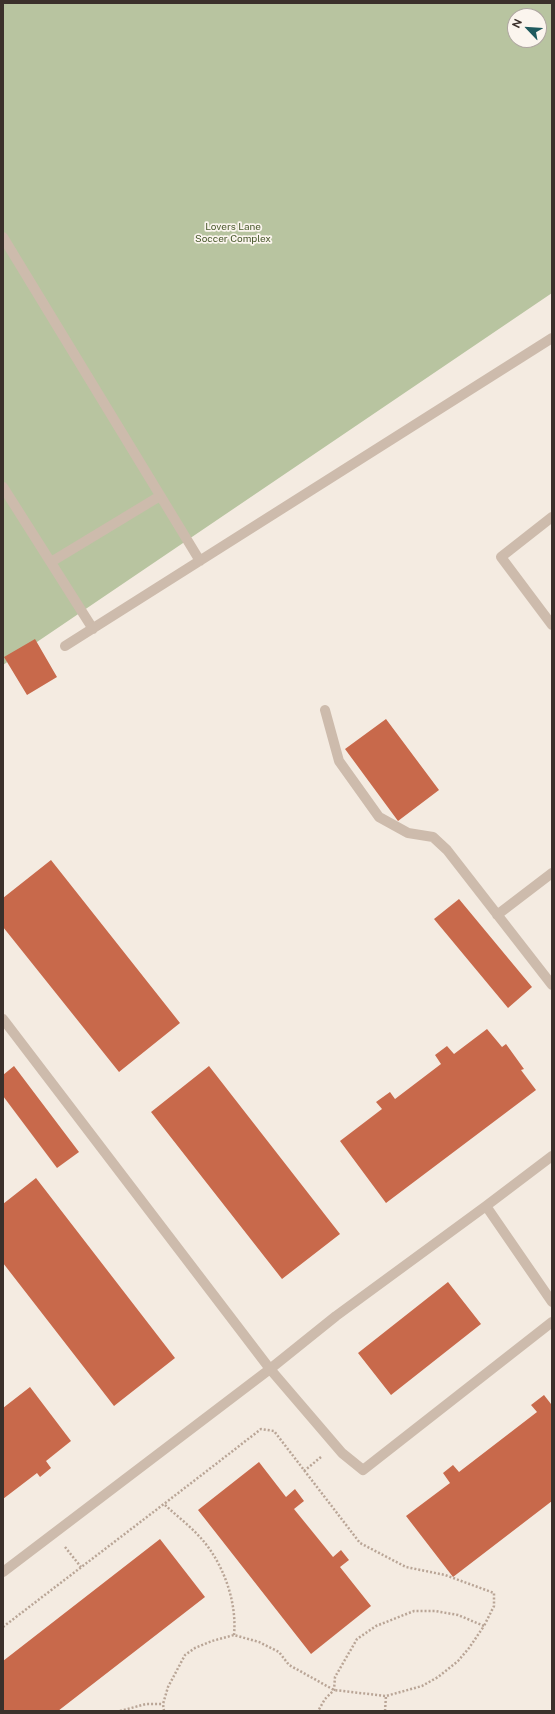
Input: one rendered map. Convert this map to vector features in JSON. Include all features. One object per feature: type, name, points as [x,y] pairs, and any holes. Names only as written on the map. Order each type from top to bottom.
[{"type":"lane","points":[[3,238],[200,561]]},
{"type":"lane","points":[[66,646],[552,338]]},
{"type":"lane","points":[[3,488],[93,629]]},
{"type":"lane","points":[[51,562],[160,496]]},
{"type":"lane","points":[[552,518],[501,558],[552,626]]},
{"type":"lane","points":[[325,710],[339,762],[379,817],[408,833],[433,837],[447,850],[552,985]]},
{"type":"lane","points":[[497,915],[552,873]]},
{"type":"lane","points":[[3,1019],[270,1369],[342,1453],[363,1470],[552,1322]]},
{"type":"lane","points":[[3,1572],[270,1369],[336,1316],[552,1156]]},
{"type":"lane","points":[[486,1206],[552,1302]]},
{"type":"path","points":[[3,1627],[165,1504],[260,1429],[274,1431],[360,1543],[406,1567],[445,1575],[494,1593],[494,1606],[484,1626],[470,1648],[458,1662],[438,1677],[422,1686],[386,1696],[334,1690],[294,1668],[279,1652],[259,1642],[234,1636],[212,1641],[195,1648],[185,1655],[168,1687],[163,1704],[164,1711]]},
{"type":"path","points":[[165,1504],[205,1542],[219,1562],[232,1600],[235,1625],[234,1636]]},
{"type":"path","points":[[54,1533],[81,1567]]},
{"type":"path","points":[[318,1711],[325,1699],[334,1690],[335,1677],[358,1639],[376,1626],[414,1612],[435,1611],[458,1615],[484,1626]]},
{"type":"path","points":[[385,1711],[386,1696]]},
{"type":"path","points":[[120,1711],[146,1704],[163,1704]]},
{"type":"green space","name":"Lovers Lane Soccer Complex","points":[[3,3],[552,3],[552,293],[3,665]]},
{"type":"building","points":[[35,639],[57,677],[27,695],[4,657]]},
{"type":"building","points":[[386,719],[439,790],[398,821],[345,749]]},
{"type":"building","points":[[51,860],[180,1023],[119,1072],[3,927],[3,898]]},
{"type":"building","points":[[459,899],[532,987],[508,1008],[434,919]]},
{"type":"building","points":[[487,1029],[502,1047],[506,1044],[524,1069],[521,1070],[536,1090],[386,1203],[340,1141],[382,1109],[376,1102],[390,1092],[395,1099],[441,1064],[435,1055],[447,1046],[454,1054]]},
{"type":"building","points":[[14,1066],[79,1152],[57,1168],[3,1096],[3,1075]]},
{"type":"building","points":[[209,1066],[340,1234],[282,1279],[151,1112]]},
{"type":"building","points":[[36,1178],[175,1358],[114,1406],[3,1263],[3,1204]]},
{"type":"building","points":[[448,1282],[481,1324],[391,1395],[358,1353]]},
{"type":"building","points":[[30,1387],[71,1441],[46,1461],[51,1468],[40,1477],[37,1473],[3,1499],[3,1408]]},
{"type":"building","points":[[544,1395],[551,1404],[552,1403],[552,1501],[453,1577],[406,1516],[450,1483],[443,1473],[453,1465],[459,1472],[537,1412],[531,1405]]},
{"type":"building","points":[[259,1462],[286,1497],[295,1489],[304,1501],[294,1509],[333,1557],[341,1550],[349,1560],[340,1567],[371,1606],[311,1654],[198,1510]]},
{"type":"building","points":[[160,1539],[205,1597],[58,1711],[3,1711],[3,1661]]}]
